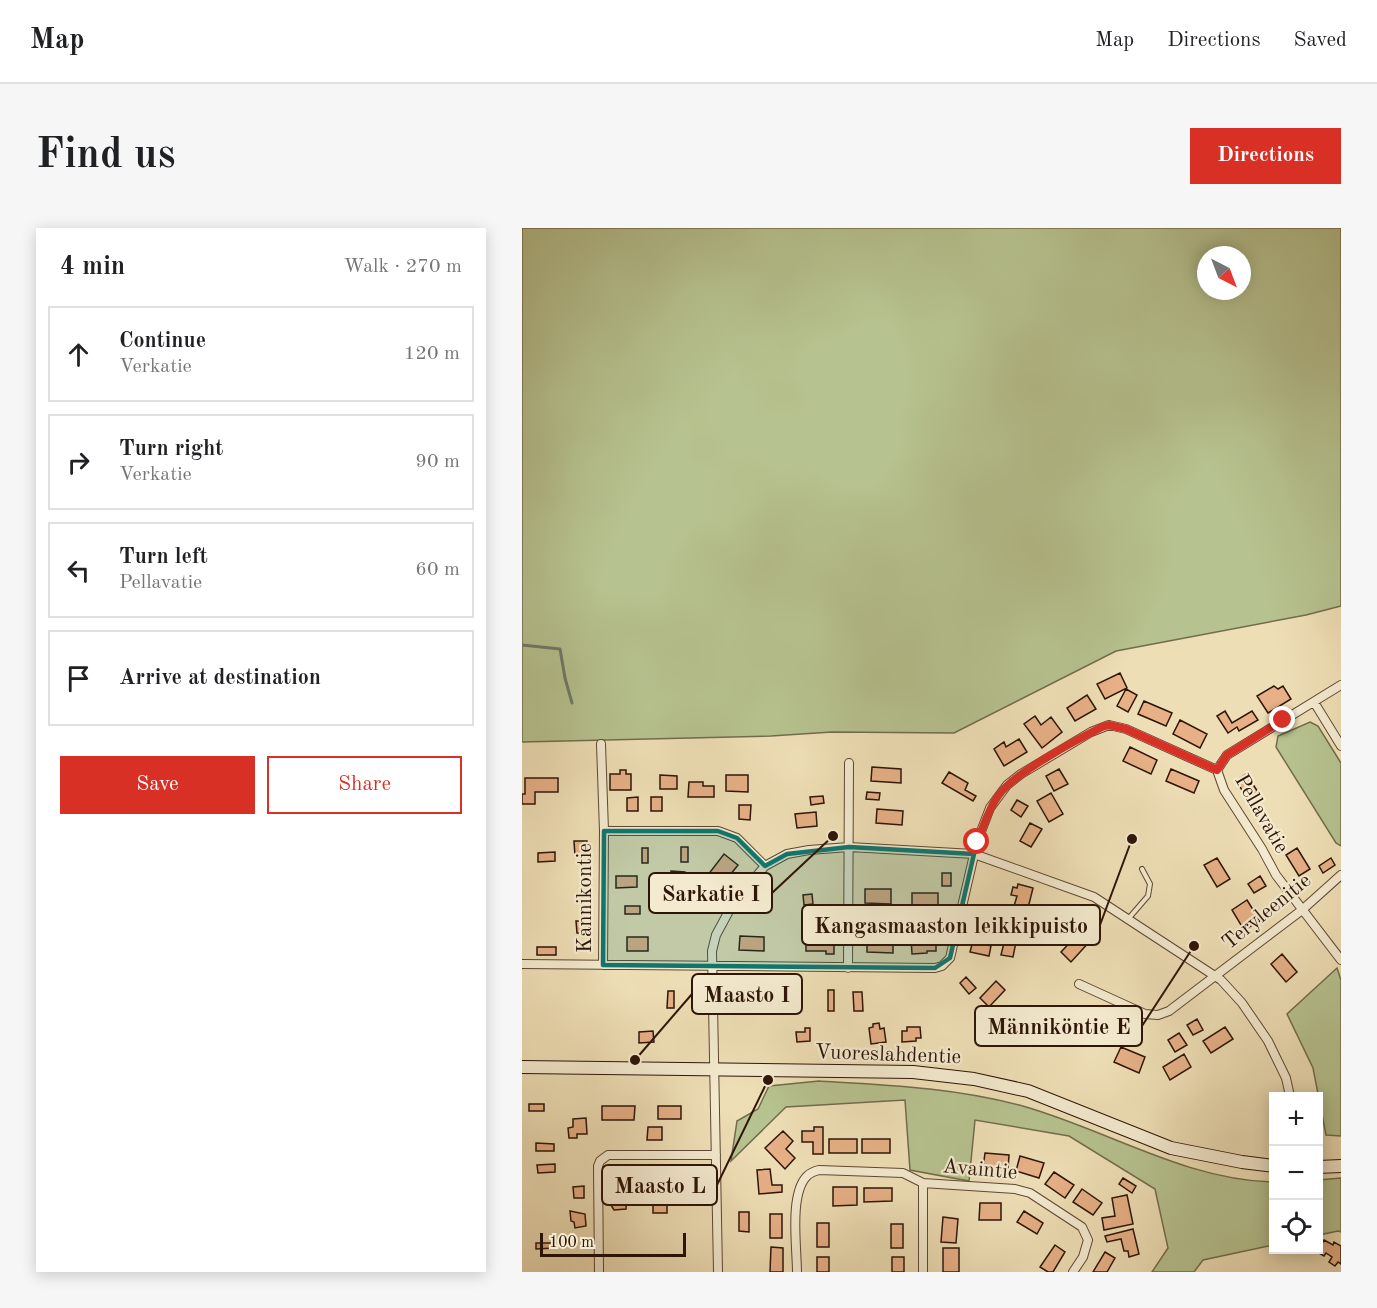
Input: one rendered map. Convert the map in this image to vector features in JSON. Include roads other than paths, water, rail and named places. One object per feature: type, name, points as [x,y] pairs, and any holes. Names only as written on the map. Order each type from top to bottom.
[{"type":"street","name":"Pellavatie","points":[[1341,685],[1227,755],[1217,770],[1224,790],[1276,875],[1341,960]]},
{"type":"street","points":[[1314,702],[1341,746]]},
{"type":"street","points":[[522,964],[935,968],[942,966],[950,958],[974,854],[990,808],[1007,785],[1021,774],[1109,725],[1126,729],[1217,770]]},
{"type":"street","name":"Kannikontie","points":[[601,744],[604,831],[603,965]]},
{"type":"street","points":[[848,968],[849,763]]},
{"type":"street","name":"Kannikontie","points":[[604,831],[718,831],[736,838],[765,866]]},
{"type":"street","points":[[718,1272],[712,951],[716,935],[729,911],[765,866],[787,854],[849,847],[974,854],[1094,897],[1216,976],[1242,1003],[1268,1041],[1286,1078],[1289,1092]]},
{"type":"street","name":"Teryleenitie","points":[[1080,984],[1145,1014],[1158,1015],[1169,1011],[1302,910],[1341,875]]},
{"type":"street","name":"Vuoreslahdentie","points":[[522,1067],[913,1072],[974,1079],[1028,1091],[1171,1148],[1269,1165]]},
{"type":"street","points":[[599,1272],[598,1167],[600,1161],[608,1155],[716,1155]]},
{"type":"street","points":[[1323,1167],[1341,1166]]},
{"type":"street","name":"Avaintie","points":[[797,1272],[796,1201],[799,1187],[807,1175],[819,1170],[903,1173],[923,1183],[1015,1189],[1030,1193],[1082,1227],[1088,1240],[1083,1257],[1073,1272]]},
{"type":"street","points":[[923,1183],[923,1272]]},
{"type":"lane","points":[[1129,918],[1148,896],[1150,884],[1142,869]]},
{"type":"waterway","points":[[522,645],[560,649],[572,703]]},
{"type":"place","name":"Sarkatie I","points":[[833,836]]},
{"type":"place","name":"Kangasmaaston leikkipuisto","points":[[1132,839]]},
{"type":"place","name":"Männiköntie E","points":[[1194,946]]},
{"type":"place","name":"Maasto I","points":[[635,1060]]},
{"type":"place","name":"Maasto L","points":[[768,1080]]}]
